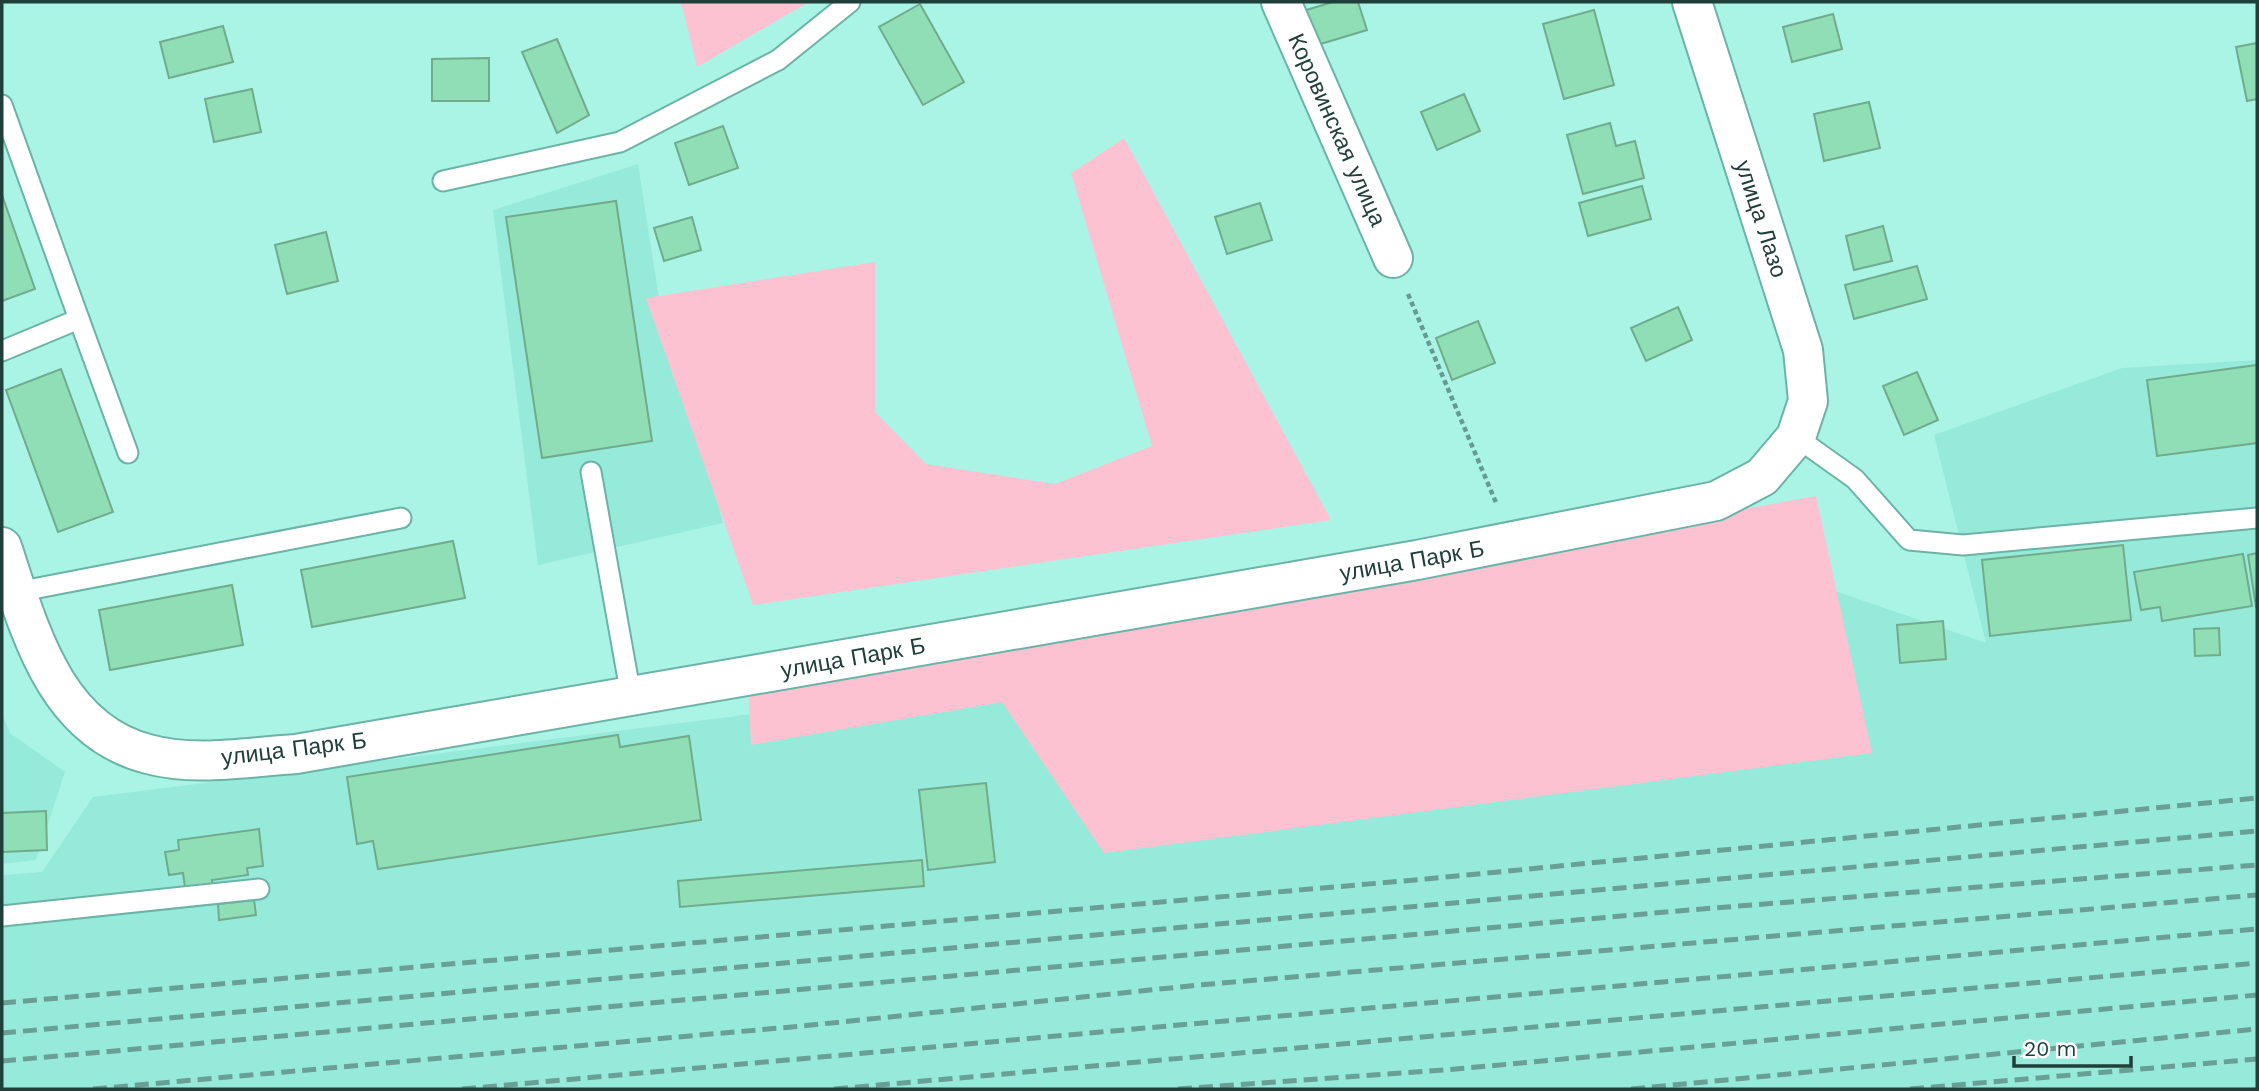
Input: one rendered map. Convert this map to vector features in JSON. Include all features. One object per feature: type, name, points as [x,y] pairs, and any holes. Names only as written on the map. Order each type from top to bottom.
[{"type":"street","name":"Коровинская улица","points":[[1281,2],[1393,258]]},
{"type":"street","name":"улица Лазо","points":[[1692,2],[1803,350],[1808,401],[1796,438]]},
{"type":"street","name":"улица Парк Б","points":[[2,547],[37,652],[67,700],[108,739],[148,755],[197,760],[296,754],[1513,542],[1716,501],[1762,477],[1796,438]]},
{"type":"lane","points":[[443,181],[620,142],[778,60],[850,2]]},
{"type":"lane","points":[[2,105],[128,453]]},
{"type":"lane","points":[[2,351],[79,319]]},
{"type":"lane","points":[[1796,438],[1855,479],[1909,540],[1963,545],[2257,518]]},
{"type":"lane","points":[[592,472],[631,696]]},
{"type":"lane","points":[[17,593],[401,519]]},
{"type":"lane","points":[[2,916],[259,890]]},
{"type":"path","points":[[1393,258],[1513,542]]},
{"type":"shaded area","points":[[681,2],[809,2],[697,67]]},
{"type":"shaded area","points":[[1124,138],[1331,520],[753,605],[646,298],[875,262],[875,412],[926,464],[1055,484],[1152,446],[1071,173]]},
{"type":"shaded area","points":[[638,164],[659,298],[723,523],[538,565],[493,210]]},
{"type":"shaded area","points":[[2257,360],[2257,1089],[2,1089],[2,875],[42,872],[93,797],[1806,581],[1986,643],[1934,435],[2122,368]]},
{"type":"shaded area","points":[[1816,496],[1872,753],[1104,853],[1002,702],[751,745],[748,687]]},
{"type":"shaded area","points":[[2,713],[10,733],[65,772],[36,860],[2,864]]},
{"type":"building","points":[[1333,2],[1358,2],[1367,30],[1314,46],[1303,11]]},
{"type":"building","points":[[920,4],[964,82],[923,105],[879,27]]},
{"type":"building","points":[[1594,10],[1614,85],[1564,99],[1543,24]]},
{"type":"building","points":[[1833,14],[1842,49],[1792,62],[1783,27]]},
{"type":"building","points":[[223,26],[233,62],[169,78],[160,42]]},
{"type":"building","points":[[557,39],[589,115],[557,133],[522,52]]},
{"type":"building","points":[[2257,43],[2257,99],[2247,101],[2236,47]]},
{"type":"building","points":[[489,58],[489,101],[432,101],[432,59]]},
{"type":"building","points":[[252,89],[261,132],[214,142],[205,99]]},
{"type":"building","points":[[1464,94],[1480,131],[1437,150],[1421,112]]},
{"type":"building","points":[[1869,102],[1880,148],[1824,161],[1814,114]]},
{"type":"building","points":[[1610,123],[1616,146],[1635,141],[1644,178],[1583,194],[1567,135]]},
{"type":"building","points":[[723,126],[738,168],[689,185],[675,143]]},
{"type":"building","points":[[1642,186],[1651,219],[1588,236],[1579,203]]},
{"type":"building","points":[[2,195],[35,289],[2,301]]},
{"type":"building","points":[[616,201],[652,441],[542,458],[506,217]]},
{"type":"building","points":[[1260,203],[1272,240],[1227,254],[1215,217]]},
{"type":"building","points":[[692,217],[701,250],[664,261],[654,228]]},
{"type":"building","points":[[1883,226],[1892,261],[1854,270],[1846,236]]},
{"type":"building","points":[[326,232],[338,281],[287,294],[275,245]]},
{"type":"building","points":[[1917,266],[1927,299],[1854,319],[1845,285]]},
{"type":"building","points":[[1678,307],[1692,340],[1646,361],[1631,328]]},
{"type":"building","points":[[1478,321],[1495,363],[1452,380],[1436,338]]},
{"type":"building","points":[[2257,365],[2257,443],[2157,456],[2147,380]]},
{"type":"building","points":[[61,369],[113,512],[58,532],[6,390]]},
{"type":"building","points":[[1917,372],[1938,420],[1904,435],[1883,386]]},
{"type":"building","points":[[453,541],[465,598],[312,627],[301,570]]},
{"type":"building","points":[[2123,545],[2131,620],[1990,636],[1982,560]]},
{"type":"building","points":[[2257,553],[2257,607],[2256,607],[2248,555]]},
{"type":"building","points":[[2243,554],[2252,606],[2162,621],[2160,607],[2141,610],[2134,572]]},
{"type":"building","points":[[232,585],[243,645],[110,670],[99,610]]},
{"type":"building","points":[[1943,621],[1946,659],[1900,663],[1897,625]]},
{"type":"building","points":[[2219,628],[2220,655],[2195,656],[2194,629]]},
{"type":"building","points":[[618,735],[620,747],[689,736],[701,820],[378,869],[373,841],[357,844],[347,777]]},
{"type":"building","points":[[986,783],[995,862],[928,870],[919,790]]},
{"type":"building","points":[[46,811],[47,850],[2,852],[2,813]]},
{"type":"building","points":[[259,829],[263,866],[247,868],[248,875],[212,880],[213,890],[186,894],[183,873],[169,875],[165,852],[179,850],[178,840]]},
{"type":"building","points":[[922,860],[924,886],[680,907],[678,881]]},
{"type":"building","points":[[254,900],[256,915],[219,920],[218,904]]},
{"type":"railway","points":[[2,1003],[1426,879],[2257,798]]},
{"type":"railway","points":[[2,1033],[2257,831]]},
{"type":"railway","points":[[2,1061],[1689,910],[2257,865]]},
{"type":"railway","points":[[93,1089],[802,1026],[1199,985],[2257,895]]},
{"type":"railway","points":[[462,1089],[2257,929]]},
{"type":"railway","points":[[834,1089],[2257,963]]},
{"type":"railway","points":[[1178,1089],[1456,1069],[2257,995]]},
{"type":"railway","points":[[1631,1089],[2257,1029]]},
{"type":"railway","points":[[1910,1089],[2257,1059]]}]
